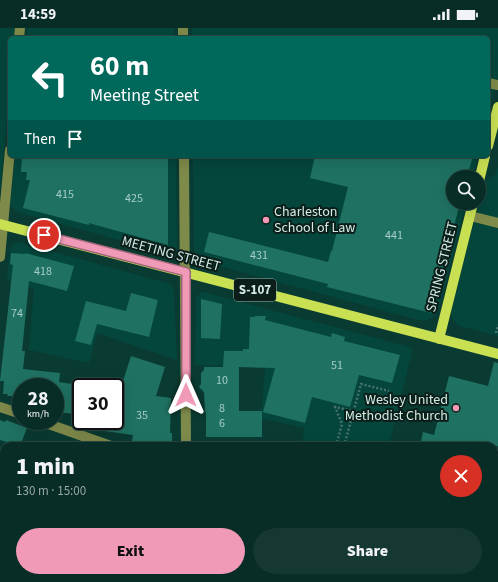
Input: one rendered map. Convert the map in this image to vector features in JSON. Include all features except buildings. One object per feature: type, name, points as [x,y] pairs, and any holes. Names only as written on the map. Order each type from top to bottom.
[{"type":"main road","points":[[490,138],[498,107]]},
{"type":"main road","points":[[482,170],[485,158]]},
{"type":"main road","name":"SPRING STREET","points":[[439,338],[471,210]]},
{"type":"main road","name":"MEETING STREET","points":[[2,224],[498,354]]},
{"type":"street","points":[[0,257],[9,158]]},
{"type":"street","points":[[184,158],[186,442]]},
{"type":"street","points":[[470,216],[498,223]]},
{"type":"street","points":[[0,407],[12,411]]},
{"type":"street","points":[[64,429],[100,442]]},
{"type":"path","points":[[496,332],[498,325]]},
{"type":"path","points":[[345,442],[361,384],[389,391]]},
{"type":"path","points":[[337,442],[342,424],[335,407],[353,411]]},
{"type":"path","points":[[342,424],[350,426]]},
{"type":"shaded area","points":[[0,28],[16,28],[15,36],[8,36],[8,109],[0,191]]},
{"type":"shaded area","points":[[27,28],[174,28],[174,36],[26,36]]},
{"type":"shaded area","points":[[192,28],[498,28],[498,76],[490,108],[490,36],[192,36]]},
{"type":"shaded area","points":[[15,158],[176,158],[177,247],[169,253],[17,212],[10,205]]},
{"type":"shaded area","points":[[193,158],[477,158],[474,170],[446,170],[446,210],[464,210],[439,309],[433,317],[426,321],[201,261],[194,257]]},
{"type":"shaded area","points":[[498,166],[498,336],[459,326],[452,318],[451,312],[477,210],[486,210],[486,182],[496,174]]},
{"type":"shaded area","points":[[14,243],[21,243],[171,284],[174,291],[177,360],[97,333],[89,363],[29,350],[34,289],[7,280],[10,249]]},
{"type":"shaded area","points":[[204,292],[413,348],[390,442],[302,442],[305,428],[261,418],[265,367],[195,365],[196,298],[200,293]]},
{"type":"place","name":"Charleston School of Law","points":[[266,220]]},
{"type":"place","name":"Wesley United Methodist Church","points":[[456,408]]},
{"type":"route","points":[[44,235],[186,272],[186,395]]}]
